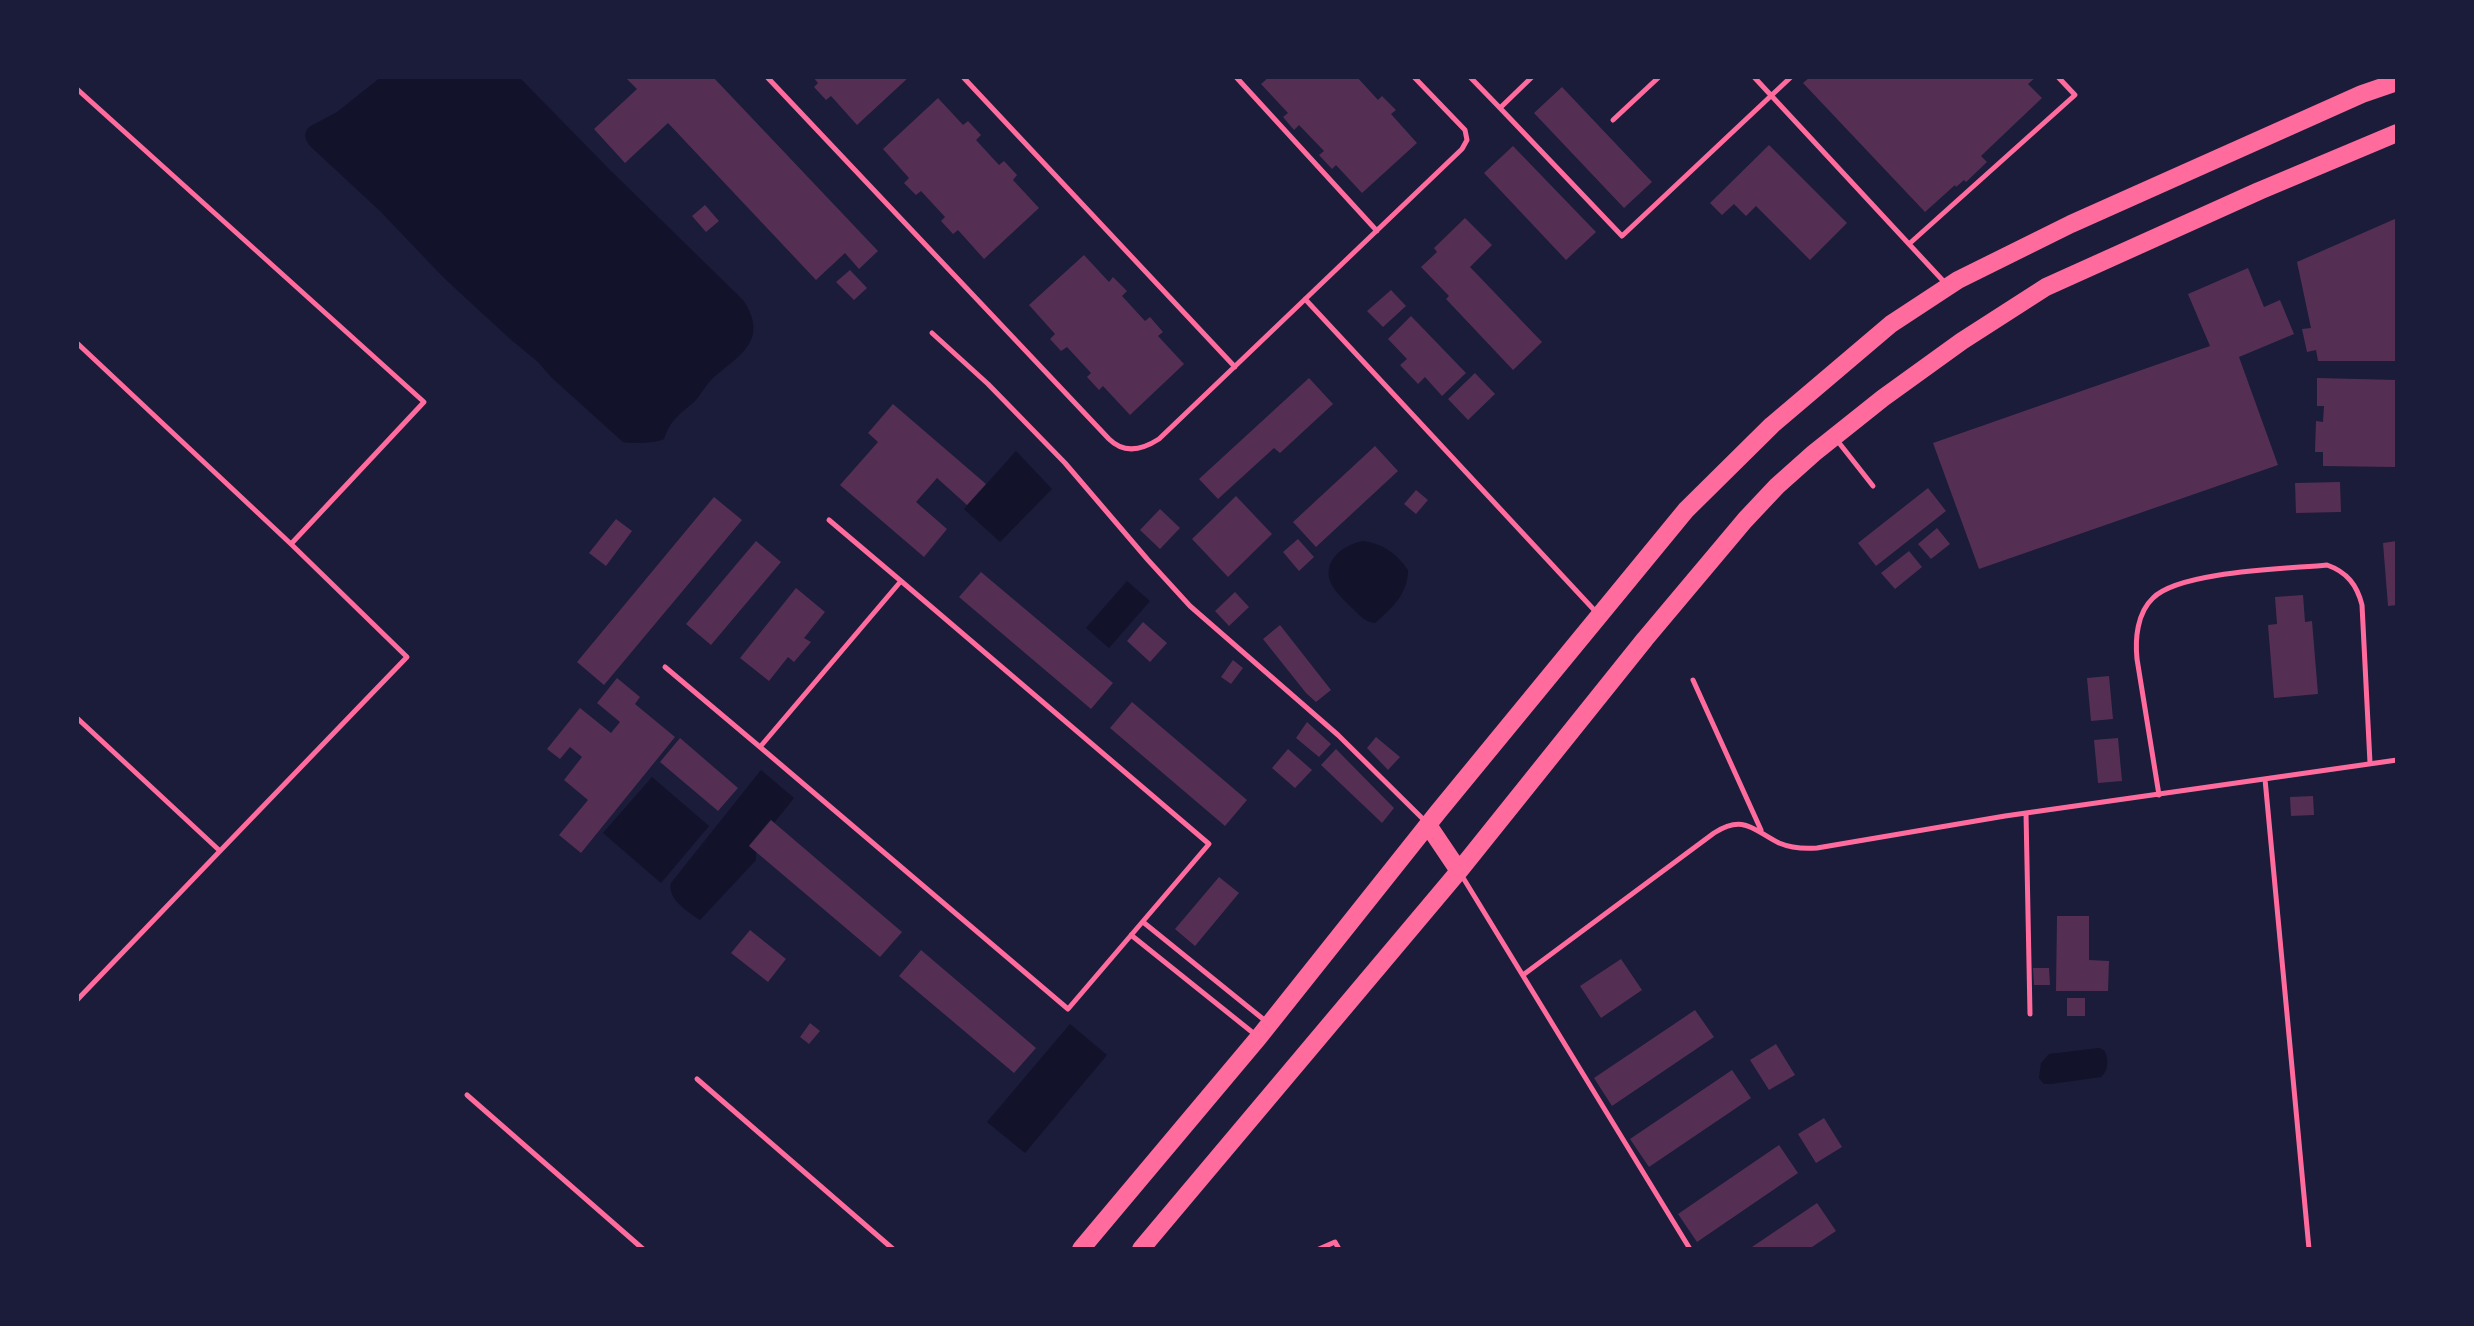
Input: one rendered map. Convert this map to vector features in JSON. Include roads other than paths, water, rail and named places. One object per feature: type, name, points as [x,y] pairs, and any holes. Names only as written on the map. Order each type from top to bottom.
[{"type":"main road","points":[[1081,1249],[1264,1030],[1686,510],[1772,425],[1891,324],[1949,286],[2071,224],[2362,94],[2397,82]]},
{"type":"main road","points":[[1141,1249],[1459,872],[1645,639],[1777,486],[1883,398],[1962,341],[2046,287],[2259,191],[2397,133]]},
{"type":"main road","points":[[1429,824],[1459,872]]},
{"type":"lane","points":[[767,77],[1114,444],[1133,449],[1142,448],[1159,439],[1462,149],[1466,139],[1461,126],[1414,77]]},
{"type":"lane","points":[[964,77],[1235,367]]},
{"type":"lane","points":[[1237,77],[1377,231]]},
{"type":"lane","points":[[1470,77],[1622,236],[1791,77]]},
{"type":"lane","points":[[1500,108],[1532,77]]},
{"type":"lane","points":[[1613,120],[1659,77]]},
{"type":"lane","points":[[1754,77],[1949,286]]},
{"type":"lane","points":[[1909,244],[2075,94],[2058,77]]},
{"type":"lane","points":[[77,89],[424,402],[291,544]]},
{"type":"lane","points":[[1305,299],[1601,617]]},
{"type":"lane","points":[[932,333],[988,384],[1065,463],[1147,560],[1190,606],[1338,735],[1429,824]]},
{"type":"lane","points":[[77,343],[407,657],[77,1000]]},
{"type":"lane","points":[[1835,438],[1873,486]]},
{"type":"lane","points":[[666,667],[1068,1009],[1209,844],[829,520]]},
{"type":"lane","points":[[2159,795],[2137,659],[2136,636],[2142,615],[2152,598],[2170,587],[2197,578],[2328,565],[2350,579],[2356,587],[2361,605],[2370,763]]},
{"type":"lane","points":[[760,747],[901,581]]},
{"type":"lane","points":[[1693,680],[1762,832]]},
{"type":"lane","points":[[77,718],[219,851]]},
{"type":"lane","points":[[1523,975],[1723,827],[1743,824],[1792,847],[1817,848],[2026,813],[2397,760]]},
{"type":"lane","points":[[2265,779],[2309,1249]]},
{"type":"lane","points":[[2026,813],[2030,1014]]},
{"type":"lane","points":[[1459,872],[1690,1249]]},
{"type":"lane","points":[[1143,922],[1264,1030]]},
{"type":"lane","points":[[1131,935],[1264,1030]]},
{"type":"lane","points":[[697,1079],[893,1249]]},
{"type":"lane","points":[[467,1095],[643,1249]]},
{"type":"lane","points":[[1319,1249],[1335,1242],[1339,1249]]}]
